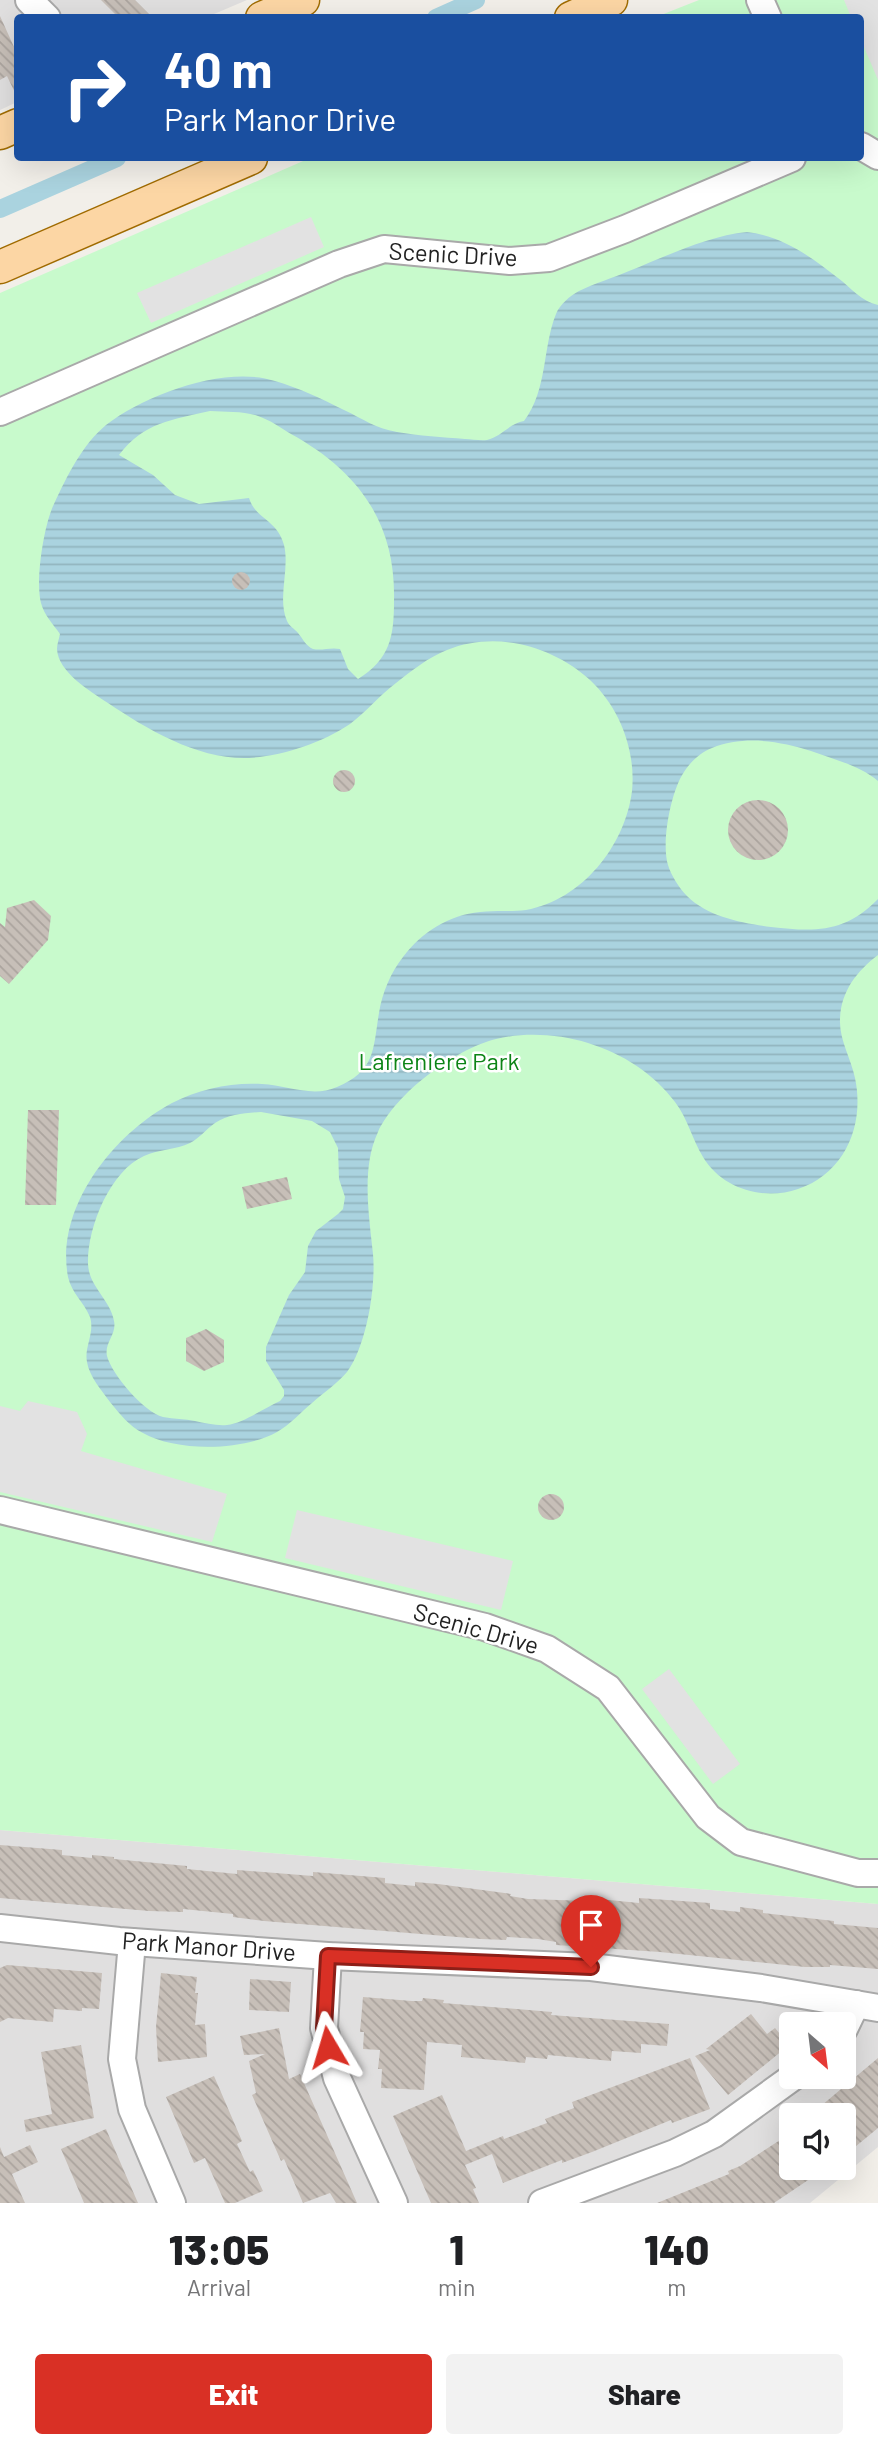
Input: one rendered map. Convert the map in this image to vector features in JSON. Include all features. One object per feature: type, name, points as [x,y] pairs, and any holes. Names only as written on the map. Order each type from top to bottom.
[{"type":"main road","points":[[271,14],[303,0]]},
{"type":"main road","points":[[580,14],[611,0]]},
{"type":"main road","points":[[0,267],[244,161]]},
{"type":"street","points":[[29,0],[43,14]]},
{"type":"street","name":"Scenic Drive","points":[[0,412],[339,264],[384,249],[510,261],[549,258],[785,161]]},
{"type":"street","name":"Scenic Drive","points":[[0,1510],[485,1627],[547,1649],[608,1688],[708,1817],[741,1842],[858,1873],[878,1873]]},
{"type":"street","name":"Park Manor Drive","points":[[0,1928],[132,1942],[328,1956],[591,1967],[761,1988],[867,2006]]},
{"type":"street","points":[[132,1942],[122,2059],[132,2109],[172,2203]]},
{"type":"street","points":[[328,1956],[324,2028],[328,2047],[337,2078],[394,2203]]},
{"type":"street","points":[[542,2203],[675,2153],[714,2134],[779,2087]]},
{"type":"shaded area","points":[[0,0],[247,0],[214,14],[14,14],[14,103],[0,110]]},
{"type":"shaded area","points":[[844,0],[878,0],[878,80],[864,47],[864,14],[850,14]]},
{"type":"shaded area","points":[[311,217],[324,247],[151,323],[137,293]]},
{"type":"shaded area","points":[[28,1401],[77,1412],[87,1434],[81,1451],[227,1494],[212,1542],[0,1492],[0,1406],[20,1411]]},
{"type":"shaded area","points":[[297,1510],[513,1561],[501,1610],[285,1558]]},
{"type":"shaded area","points":[[669,1669],[740,1764],[713,1784],[642,1689]]},
{"type":"shaded area","points":[[0,1830],[878,1904],[878,2147],[856,2165],[856,2103],[779,2103],[779,2180],[838,2180],[810,2203],[0,2203]]},
{"type":"green space","name":"Lafreniere Park","points":[[699,0],[878,0],[878,1904],[0,1830],[0,293],[303,161],[864,161],[864,14],[664,14]]},
{"type":"water","points":[[732,234],[760,234],[795,248],[817,262],[861,298],[878,305],[878,781],[846,763],[787,744],[749,741],[712,748],[686,768],[679,781],[668,817],[666,855],[669,869],[676,881],[695,903],[715,914],[749,923],[802,930],[829,928],[854,918],[878,899],[878,955],[852,982],[841,1009],[841,1034],[855,1078],[857,1096],[854,1130],[848,1145],[828,1172],[798,1189],[771,1194],[745,1190],[721,1177],[711,1168],[675,1102],[647,1073],[625,1059],[588,1043],[554,1036],[519,1035],[480,1044],[445,1063],[412,1088],[398,1102],[378,1132],[369,1161],[368,1176],[368,1208],[374,1267],[369,1315],[360,1347],[347,1372],[286,1426],[263,1438],[210,1447],[173,1444],[143,1433],[121,1415],[90,1373],[86,1356],[91,1329],[90,1317],[68,1277],[66,1251],[71,1225],[80,1199],[93,1175],[129,1133],[172,1103],[193,1094],[227,1085],[251,1084],[318,1091],[350,1081],[366,1066],[373,1048],[380,1005],[388,983],[410,948],[447,921],[480,912],[526,910],[565,895],[582,882],[610,850],[620,831],[628,811],[633,776],[624,731],[601,691],[559,658],[541,650],[504,642],[466,644],[440,653],[402,678],[350,724],[314,743],[288,751],[262,757],[230,757],[193,749],[157,733],[84,687],[69,673],[59,657],[57,647],[60,634],[42,607],[39,581],[50,513],[64,483],[97,433],[123,414],[164,393],[187,385],[234,377],[255,377],[284,384],[389,430],[487,440],[524,421],[532,409],[541,382],[556,314],[569,298],[585,288],[672,253]],"holes":[[[210,411],[252,414],[275,424],[315,449],[354,482],[380,523],[393,573],[393,626],[383,655],[358,679],[348,669],[340,649],[313,649],[288,623],[283,603],[286,564],[284,545],[277,530],[256,511],[249,498],[199,504],[175,495],[153,475],[119,455],[138,435],[149,429],[171,420]],[[261,1112],[312,1121],[330,1132],[338,1148],[339,1179],[345,1197],[343,1209],[316,1231],[308,1246],[305,1272],[289,1295],[266,1347],[266,1361],[284,1390],[284,1396],[280,1401],[234,1424],[215,1425],[163,1417],[147,1408],[130,1392],[115,1373],[107,1356],[114,1321],[92,1280],[88,1264],[96,1218],[111,1187],[132,1163],[144,1156],[190,1143],[215,1123],[226,1118]]]},
{"type":"building","points":[[101,0],[135,0],[149,14],[115,14]]},
{"type":"building","points":[[0,16],[14,47],[14,91],[7,76],[0,80]]},
{"type":"building","points":[[241,572],[247,575],[250,581],[247,587],[241,590],[235,587],[232,581],[235,575]]},
{"type":"building","points":[[344,770],[352,773],[355,781],[352,789],[344,792],[336,789],[333,781],[336,773]]},
{"type":"building","points":[[758,800],[775,805],[783,813],[788,830],[783,847],[775,855],[758,860],[741,855],[733,847],[728,830],[733,813],[741,805]]},
{"type":"building","points":[[34,900],[51,916],[48,940],[9,984],[0,976],[0,923],[5,927],[7,908]]},
{"type":"building","points":[[28,1110],[59,1110],[56,1205],[25,1205]]},
{"type":"building","points":[[287,1177],[292,1199],[247,1209],[242,1187]]},
{"type":"building","points":[[206,1329],[224,1340],[224,1362],[204,1371],[186,1361],[186,1338]]},
{"type":"building","points":[[551,1494],[560,1498],[564,1507],[560,1516],[551,1520],[542,1516],[538,1507],[542,1498]]},
{"type":"building","points":[[0,1845],[62,1850],[62,1855],[114,1857],[237,1874],[237,1870],[313,1876],[313,1872],[385,1878],[385,1883],[415,1886],[415,1882],[438,1884],[511,1894],[510,1896],[528,1899],[589,1901],[589,1898],[639,1903],[639,1898],[710,1903],[710,1909],[740,1912],[740,1907],[763,1910],[763,1913],[878,1928],[878,1969],[830,1965],[805,1967],[660,1952],[556,1945],[556,1942],[538,1939],[481,1939],[264,1921],[233,1917],[233,1914],[183,1909],[183,1912],[149,1911],[0,1898]]},
{"type":"building","points":[[7,1965],[102,1973],[99,2009],[54,2009],[53,2022],[8,2018],[0,2022],[0,1968]]},
{"type":"building","points":[[161,1973],[197,1977],[195,2025],[205,2024],[207,2057],[158,2062],[156,2027]]},
{"type":"building","points":[[250,1979],[291,1982],[289,2012],[249,2010]]},
{"type":"building","points":[[363,1997],[412,2001],[422,2001],[423,1998],[444,2000],[443,2003],[552,2012],[551,2015],[669,2024],[667,2046],[641,2044],[641,2053],[612,2051],[611,2061],[548,2055],[547,2059],[526,2057],[525,2063],[461,2057],[462,2045],[427,2042],[424,2090],[381,2088],[382,2069],[378,2069],[380,2050],[363,2049],[364,2032],[360,2032]]},
{"type":"building","points":[[751,2014],[767,2034],[775,2028],[779,2033],[779,2053],[728,2095],[695,2056],[710,2050],[706,2049]]},
{"type":"building","points":[[279,2028],[289,2079],[300,2074],[357,2203],[336,2203],[330,2193],[303,2203],[284,2159],[281,2161],[252,2095],[256,2093],[249,2061],[265,2054],[244,2055],[240,2036]]},
{"type":"building","points":[[81,2045],[94,2118],[26,2132],[24,2120],[52,2114],[41,2052]]},
{"type":"building","points":[[690,2058],[710,2109],[672,2123],[671,2120],[592,2152],[562,2163],[562,2160],[503,2183],[492,2154],[465,2165],[476,2188],[473,2189],[479,2203],[431,2203],[393,2116],[442,2095],[466,2151],[547,2123],[545,2119],[574,2108],[572,2102]]},
{"type":"building","points":[[878,2058],[878,2128],[856,2146],[856,2103],[824,2103],[840,2090],[856,2090],[856,2076]]},
{"type":"building","points":[[214,2076],[242,2141],[237,2144],[250,2172],[253,2170],[263,2191],[235,2203],[225,2203],[205,2158],[194,2163],[166,2097]]},
{"type":"building","points":[[106,2129],[138,2203],[84,2203],[61,2149]]},
{"type":"building","points":[[779,2141],[779,2180],[808,2180],[774,2203],[657,2203],[729,2174],[728,2171]]},
{"type":"building","points":[[30,2145],[38,2162],[12,2174],[25,2203],[0,2203],[0,2147],[4,2157]]},
{"type":"waterway","points":[[445,14],[476,0]]},
{"type":"waterway","points":[[0,209],[110,161]]},
{"type":"route","points":[[328,2047],[324,2028],[328,1956],[591,1967]]}]
